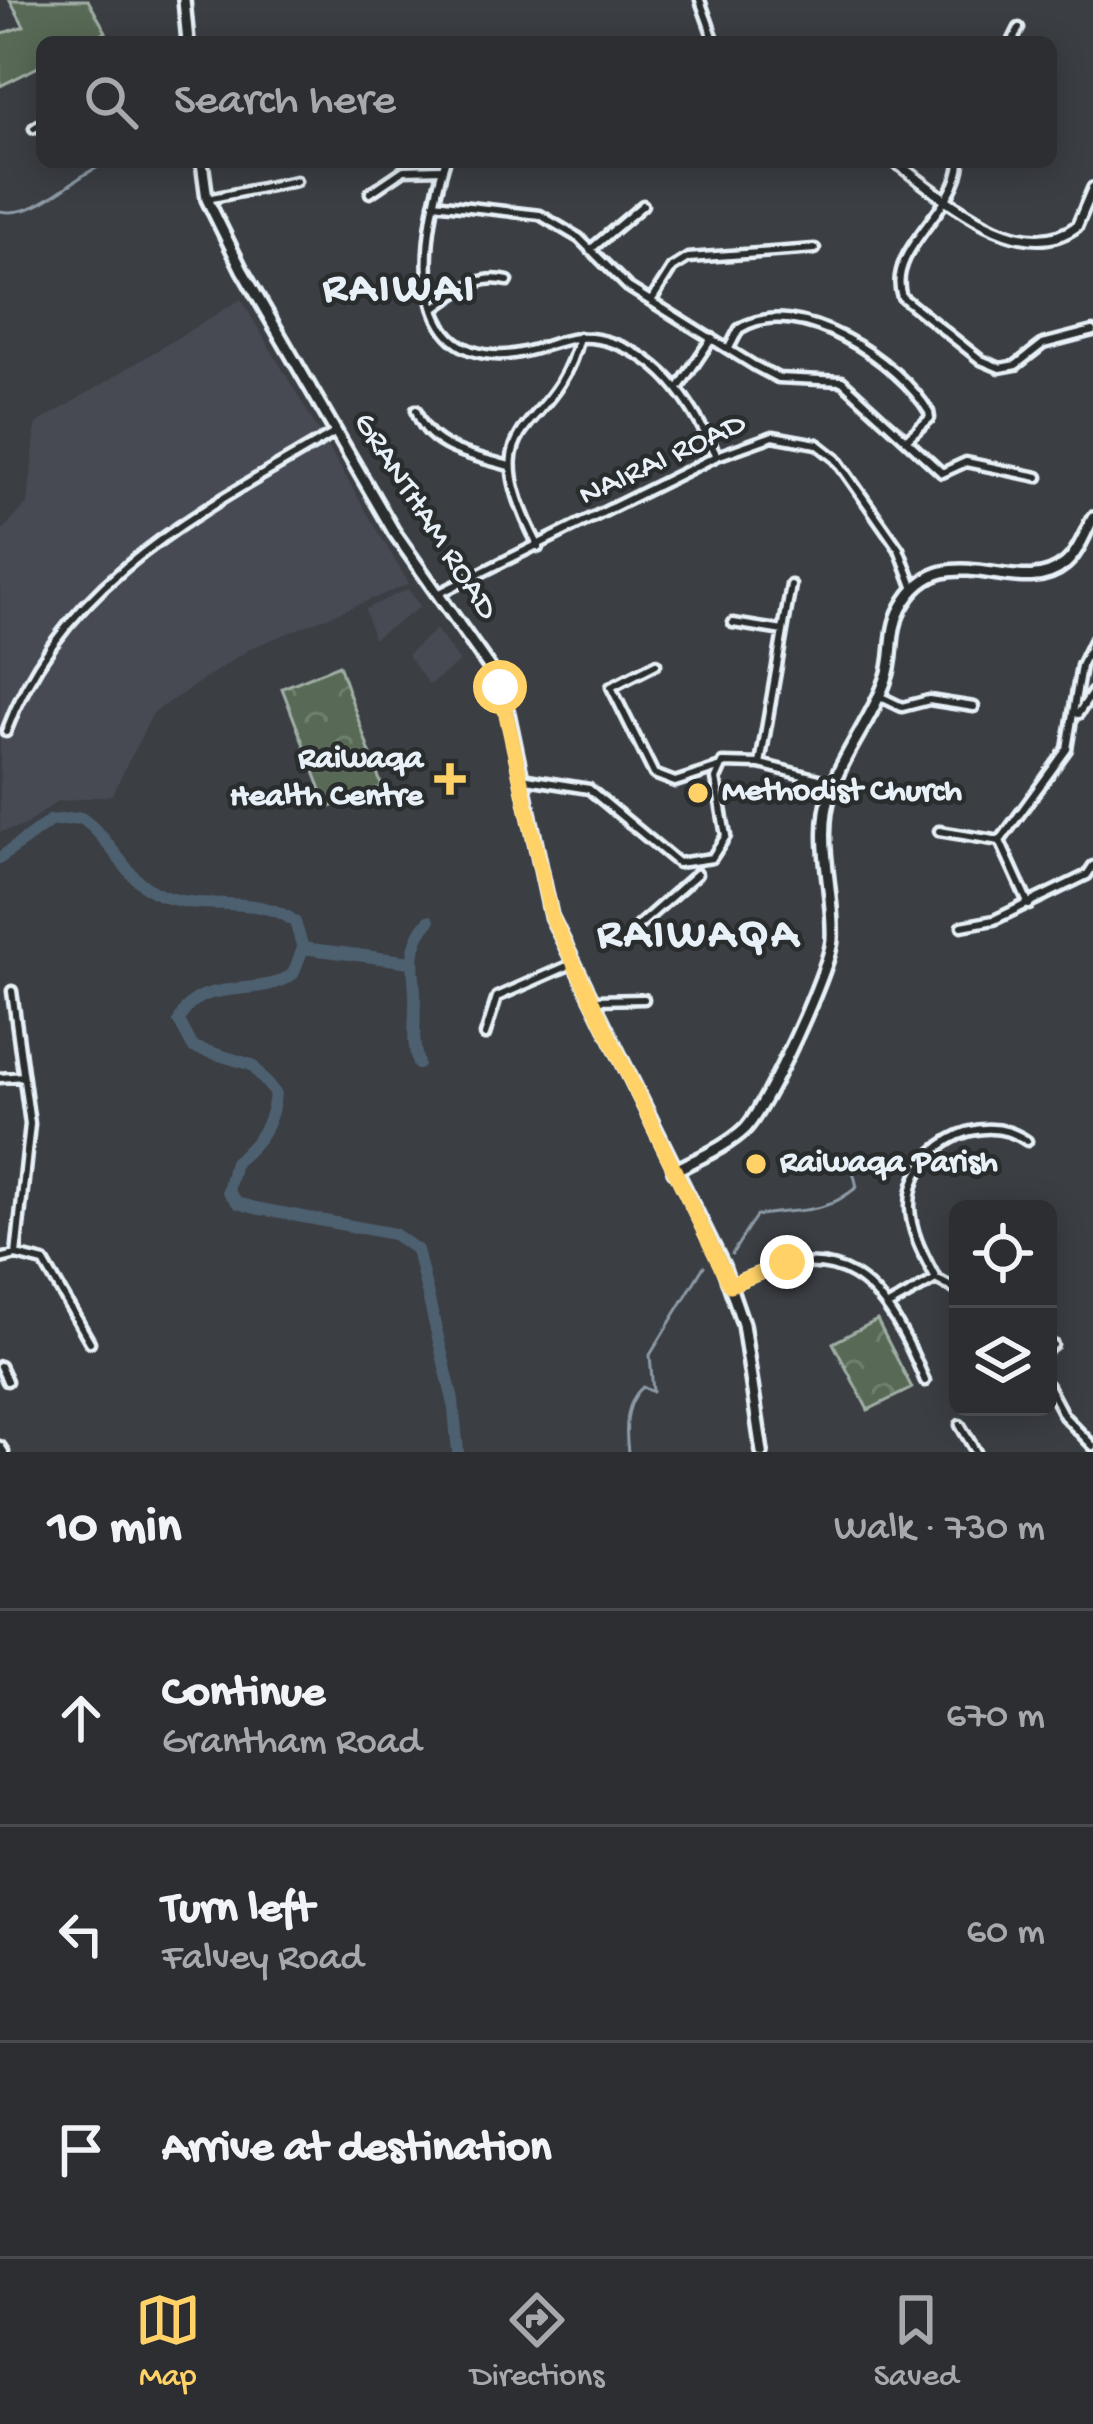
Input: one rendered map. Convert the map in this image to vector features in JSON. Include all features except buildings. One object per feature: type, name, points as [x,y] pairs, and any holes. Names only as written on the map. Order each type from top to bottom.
[{"type":"main road","points":[[184,0],[187,36]]},
{"type":"main road","name":"GRANTHAM ROAD","points":[[203,168],[207,199],[335,432],[494,674],[540,877],[572,964],[730,1285],[747,1342],[762,1452]]},
{"type":"main road","points":[[903,168],[1002,230],[1047,241],[1077,226],[1093,188]]},
{"type":"main road","points":[[674,1171],[720,1148],[754,1119],[823,974],[832,941],[825,814],[834,783],[879,696],[890,668],[893,624],[914,589],[946,571],[1046,574],[1073,554],[1093,518]]},
{"type":"street","points":[[700,0],[714,36]]},
{"type":"street","points":[[1015,36],[1019,28]]},
{"type":"street","points":[[370,193],[404,170],[424,168]]},
{"type":"street","points":[[443,168],[425,252],[434,309],[447,332],[486,354],[522,352],[552,340],[579,338],[628,349],[679,387],[717,456]]},
{"type":"street","points":[[959,168],[959,183],[900,269],[897,284],[913,309],[1000,368],[1016,365],[1043,344],[1093,331]]},
{"type":"street","points":[[207,199],[296,181]]},
{"type":"street","points":[[433,203],[540,215],[590,250],[614,276],[778,378],[842,381],[942,472],[966,462],[1038,477]]},
{"type":"street","points":[[590,250],[643,205]]},
{"type":"street","points":[[652,299],[663,278],[688,258],[815,249]]},
{"type":"street","points":[[434,309],[473,281],[493,277],[508,281]]},
{"type":"street","points":[[729,348],[740,328],[763,320],[818,327],[856,341],[929,412],[930,418],[906,440]]},
{"type":"street","points":[[538,547],[518,506],[509,466],[515,442],[569,366],[579,338]]},
{"type":"street","points":[[679,387],[712,338]]},
{"type":"street","points":[[416,410],[421,427],[445,446],[509,466]]},
{"type":"street","points":[[6,732],[31,678],[107,578],[155,540],[335,432]]},
{"type":"street","name":"NAIRAI ROAD","points":[[438,594],[717,456],[773,436],[817,444],[836,459],[899,549],[914,589]]},
{"type":"street","points":[[760,764],[791,585]]},
{"type":"street","points":[[733,623],[784,632]]},
{"type":"street","points":[[1076,717],[1078,679],[1093,641]]},
{"type":"street","points":[[656,664],[611,687],[654,774],[675,782],[732,760],[834,783]]},
{"type":"street","points":[[1000,841],[1058,768],[1076,717],[1093,692]]},
{"type":"street","points":[[879,696],[902,707],[929,700],[974,707]]},
{"type":"street","points":[[520,778],[589,789],[678,863],[690,863],[712,858],[726,836],[718,768]]},
{"type":"street","points":[[938,831],[1000,841]]},
{"type":"street","points":[[1000,841],[1029,905]]},
{"type":"street","points":[[962,926],[1029,905],[1087,875],[1093,866]]},
{"type":"street","points":[[638,926],[697,874]]},
{"type":"street","points":[[485,1035],[497,997],[572,964]]},
{"type":"street","points":[[11,991],[30,1124],[16,1255]]},
{"type":"street","points":[[591,1000],[644,999]]},
{"type":"street","points":[[0,1078],[23,1076]]},
{"type":"street","points":[[949,1286],[936,1279],[912,1222],[910,1202],[921,1167],[947,1141],[982,1128],[1001,1128],[1027,1141]]},
{"type":"street","points":[[0,1259],[16,1255],[44,1262],[89,1342]]},
{"type":"street","points":[[730,1285],[776,1266],[809,1260],[858,1275],[888,1306],[925,1381]]},
{"type":"street","points":[[888,1306],[936,1279]]},
{"type":"street","points":[[0,1366],[8,1381]]},
{"type":"street","points":[[1057,1401],[1078,1436],[1093,1446]]},
{"type":"street","points":[[960,1425],[976,1452]]},
{"type":"shaded area","points":[[241,299],[409,584],[251,648],[153,713],[112,795],[56,802],[24,826],[0,832],[0,533],[28,503],[36,424]]},
{"type":"shaded area","points":[[408,589],[421,607],[373,639],[365,609]]},
{"type":"shaded area","points":[[436,629],[460,662],[429,685],[407,655]]},
{"type":"green space","points":[[10,0],[88,0],[106,32],[36,36],[36,68],[0,86],[0,34],[24,26]]},
{"type":"green space","points":[[339,665],[382,787],[328,808],[282,688]]},
{"type":"green space","points":[[877,1320],[912,1388],[868,1410],[833,1343]]},
{"type":"waterway","points":[[0,211],[15,212],[43,202],[97,168]]},
{"type":"waterway","points":[[0,858],[50,821],[81,818],[154,892],[184,901],[267,909],[295,922],[303,948],[293,974],[263,986],[199,997],[179,1021],[193,1047],[252,1065],[275,1093],[268,1124],[235,1162],[228,1191],[238,1203],[394,1234],[417,1250],[453,1400],[458,1452]]},
{"type":"waterway","points":[[418,1064],[413,956],[429,921]]},
{"type":"waterway","points":[[303,948],[411,962]]},
{"type":"waterway","points":[[732,1254],[756,1216],[819,1207],[857,1187],[851,1163]]},
{"type":"waterway","points":[[628,1452],[633,1400],[643,1387],[653,1392],[650,1355],[704,1266]]},
{"type":"place","name":"Raiwaqa Health Centre","points":[[450,779]]},
{"type":"place","name":"Methodist Church","points":[[698,793]]},
{"type":"place","name":"Raiwaqa Parish","points":[[756,1164]]},
{"type":"district","name":"RAIWAI","points":[[400,290]]},
{"type":"district","name":"RAIWAQA","points":[[699,936]]},
{"type":"route","points":[[500,687],[551,916],[730,1285],[787,1262]]}]
